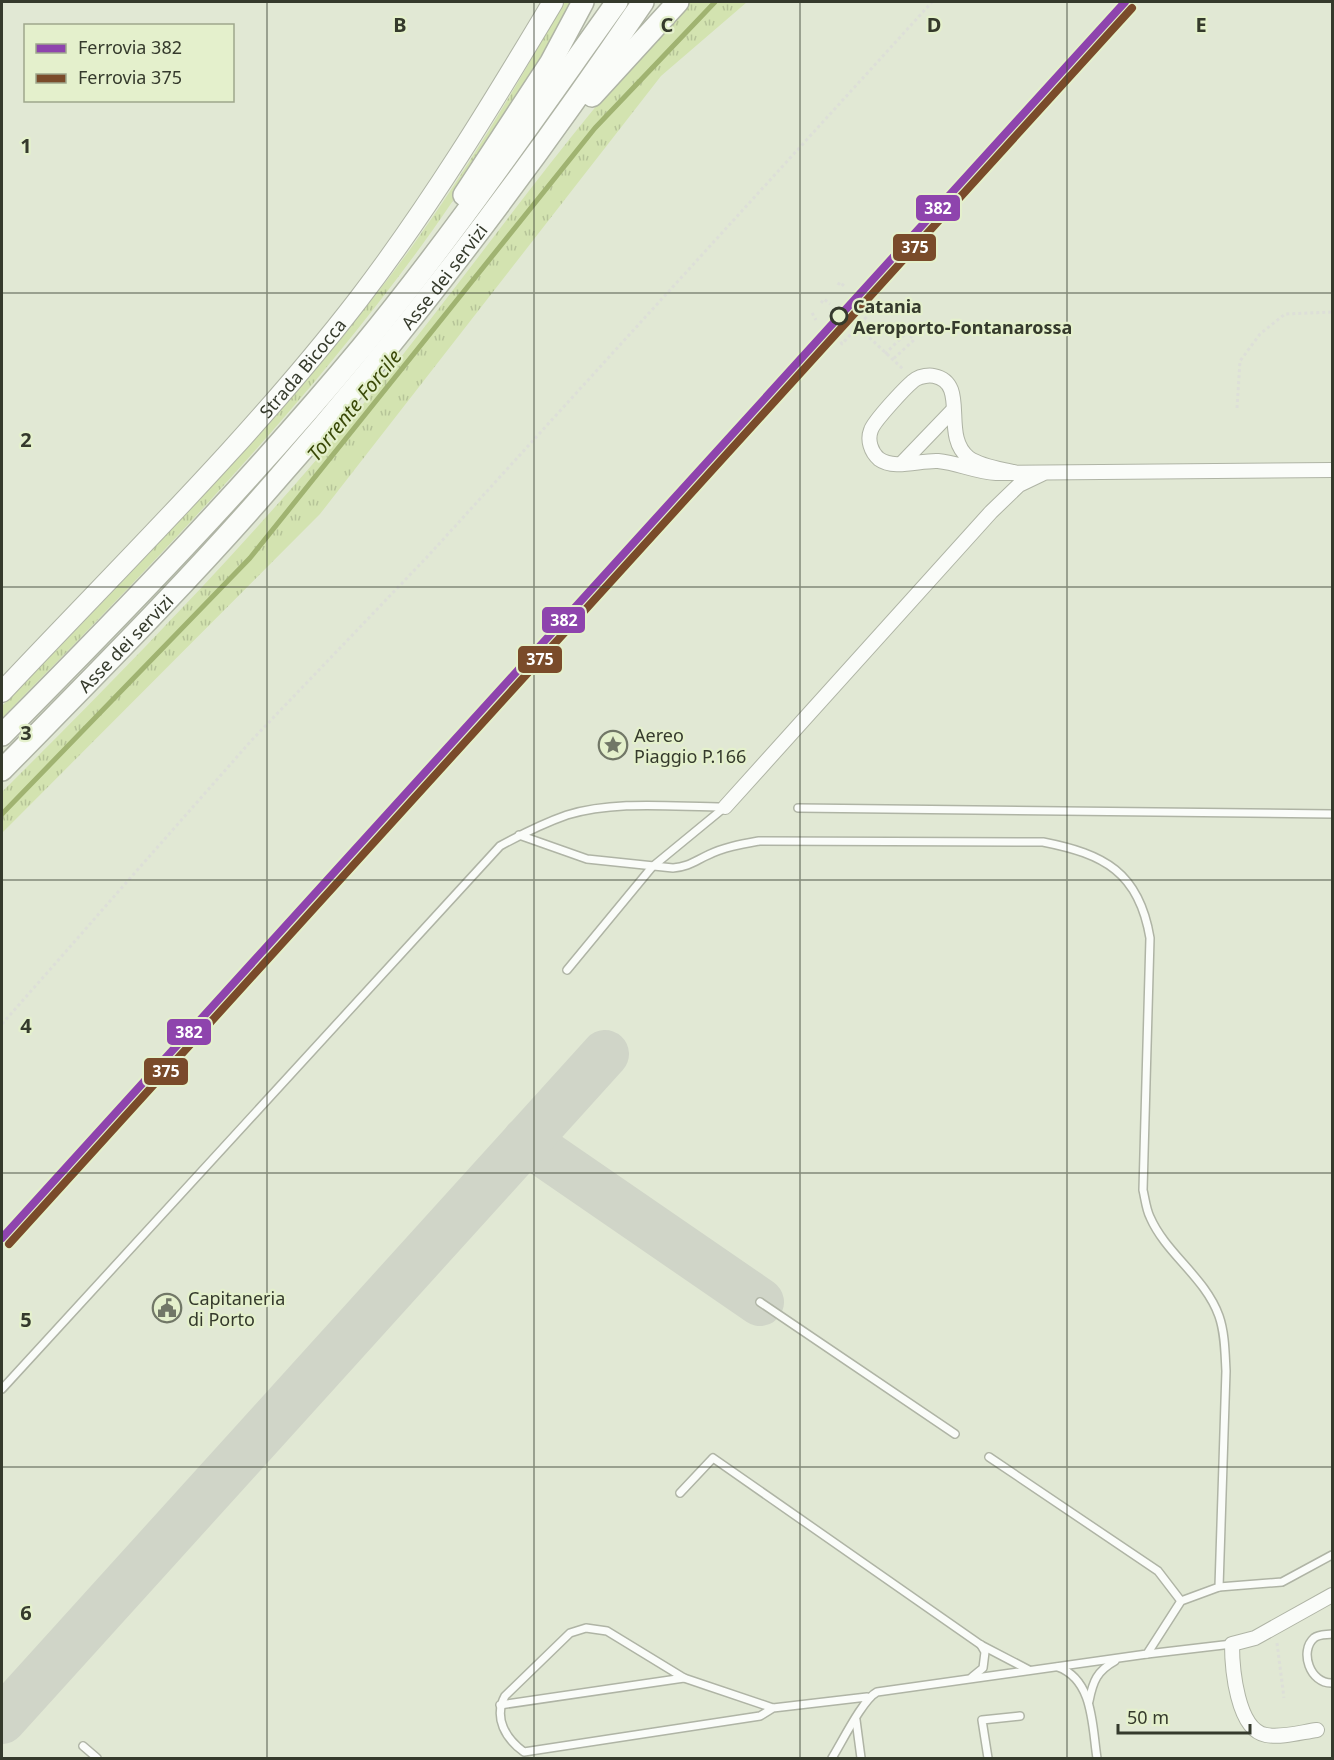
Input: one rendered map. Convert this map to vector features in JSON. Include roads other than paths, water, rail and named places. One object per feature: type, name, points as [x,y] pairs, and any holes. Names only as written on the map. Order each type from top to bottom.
[{"type":"main road","name":"Strada Bicocca","points":[[2,692],[239,441],[357,301],[427,205],[553,2]]},
{"type":"main road","name":"Asse dei servizi","points":[[2,735],[120,616],[254,470],[362,346],[424,268],[514,147],[617,2]]},
{"type":"main road","name":"Asse dei servizi","points":[[2,770],[137,633],[279,478],[397,337],[536,155],[643,2]]},
{"type":"main road","points":[[536,155],[580,111],[678,2]]},
{"type":"main road","points":[[424,268],[473,177],[551,62],[582,6]]},
{"type":"street","points":[[1017,472],[983,464],[969,457],[960,448],[955,436],[952,411],[954,393],[943,379],[934,376],[916,379],[871,429],[869,440],[872,451],[880,460],[891,464],[938,461],[980,472],[1017,472],[1044,472],[1332,470]]},
{"type":"street","points":[[902,463],[952,411]]},
{"type":"street","points":[[725,807],[991,512],[1019,485],[1044,472]]},
{"type":"street","points":[[1317,1730],[1266,1735],[1253,1727],[1235,1683],[1232,1644],[1255,1638],[1332,1595]]},
{"type":"lane","points":[[2,1389],[500,846],[519,835],[569,815],[614,807],[725,807]]},
{"type":"lane","points":[[567,970],[652,867],[725,807]]},
{"type":"lane","points":[[798,808],[1332,814]]},
{"type":"lane","points":[[519,835],[587,859],[652,867],[686,867],[709,854],[759,841],[1043,842],[1080,849],[1107,861],[1134,889],[1146,916],[1150,938],[1143,1190],[1149,1216],[1165,1242],[1204,1288],[1219,1316],[1224,1342],[1226,1371],[1219,1587]]},
{"type":"lane","points":[[760,1302],[955,1434]]},
{"type":"lane","points":[[989,1457],[1158,1571],[1181,1601]]},
{"type":"lane","points":[[680,1493],[714,1458],[981,1645],[1029,1670]]},
{"type":"lane","points":[[1147,1654],[1181,1601],[1219,1587],[1282,1582],[1332,1555]]},
{"type":"lane","points":[[773,1708],[684,1678],[606,1631],[586,1628],[570,1633],[505,1696],[500,1705],[501,1726],[511,1743],[524,1752],[760,1716],[773,1708],[867,1697],[877,1692],[1085,1662],[1232,1644]]},
{"type":"lane","points":[[1332,1634],[1317,1636],[1312,1640],[1309,1651],[1311,1674],[1317,1681],[1332,1683]]},
{"type":"lane","points":[[967,1679],[983,1668],[985,1652],[981,1645]]},
{"type":"lane","points":[[1096,1758],[1089,1701],[1092,1683],[1101,1668],[1123,1657]]},
{"type":"lane","points":[[1052,1667],[1072,1674],[1080,1683],[1089,1701]]},
{"type":"lane","points":[[500,1705],[684,1678]]},
{"type":"lane","points":[[832,1758],[856,1720],[867,1697]]},
{"type":"lane","points":[[988,1758],[982,1720],[1020,1716]]},
{"type":"lane","points":[[856,1720],[861,1758]]},
{"type":"lane","points":[[83,1746],[97,1758]]},
{"type":"waterway","name":"Torrente Forcile","points":[[2,814],[250,558],[595,128],[715,2]]},
{"type":"rail line","name":"382","points":[[2,1238],[1125,2]]},
{"type":"rail line","name":"375","points":[[9,1244],[1132,8]]},
{"type":"place","name":"Catania Aeroporto-Fontanarossa","points":[[839,316]]},
{"type":"place","name":"Aereo Piaggio P.166","points":[[613,745]]},
{"type":"place","name":"Capitaneria di Porto","points":[[167,1308]]}]
